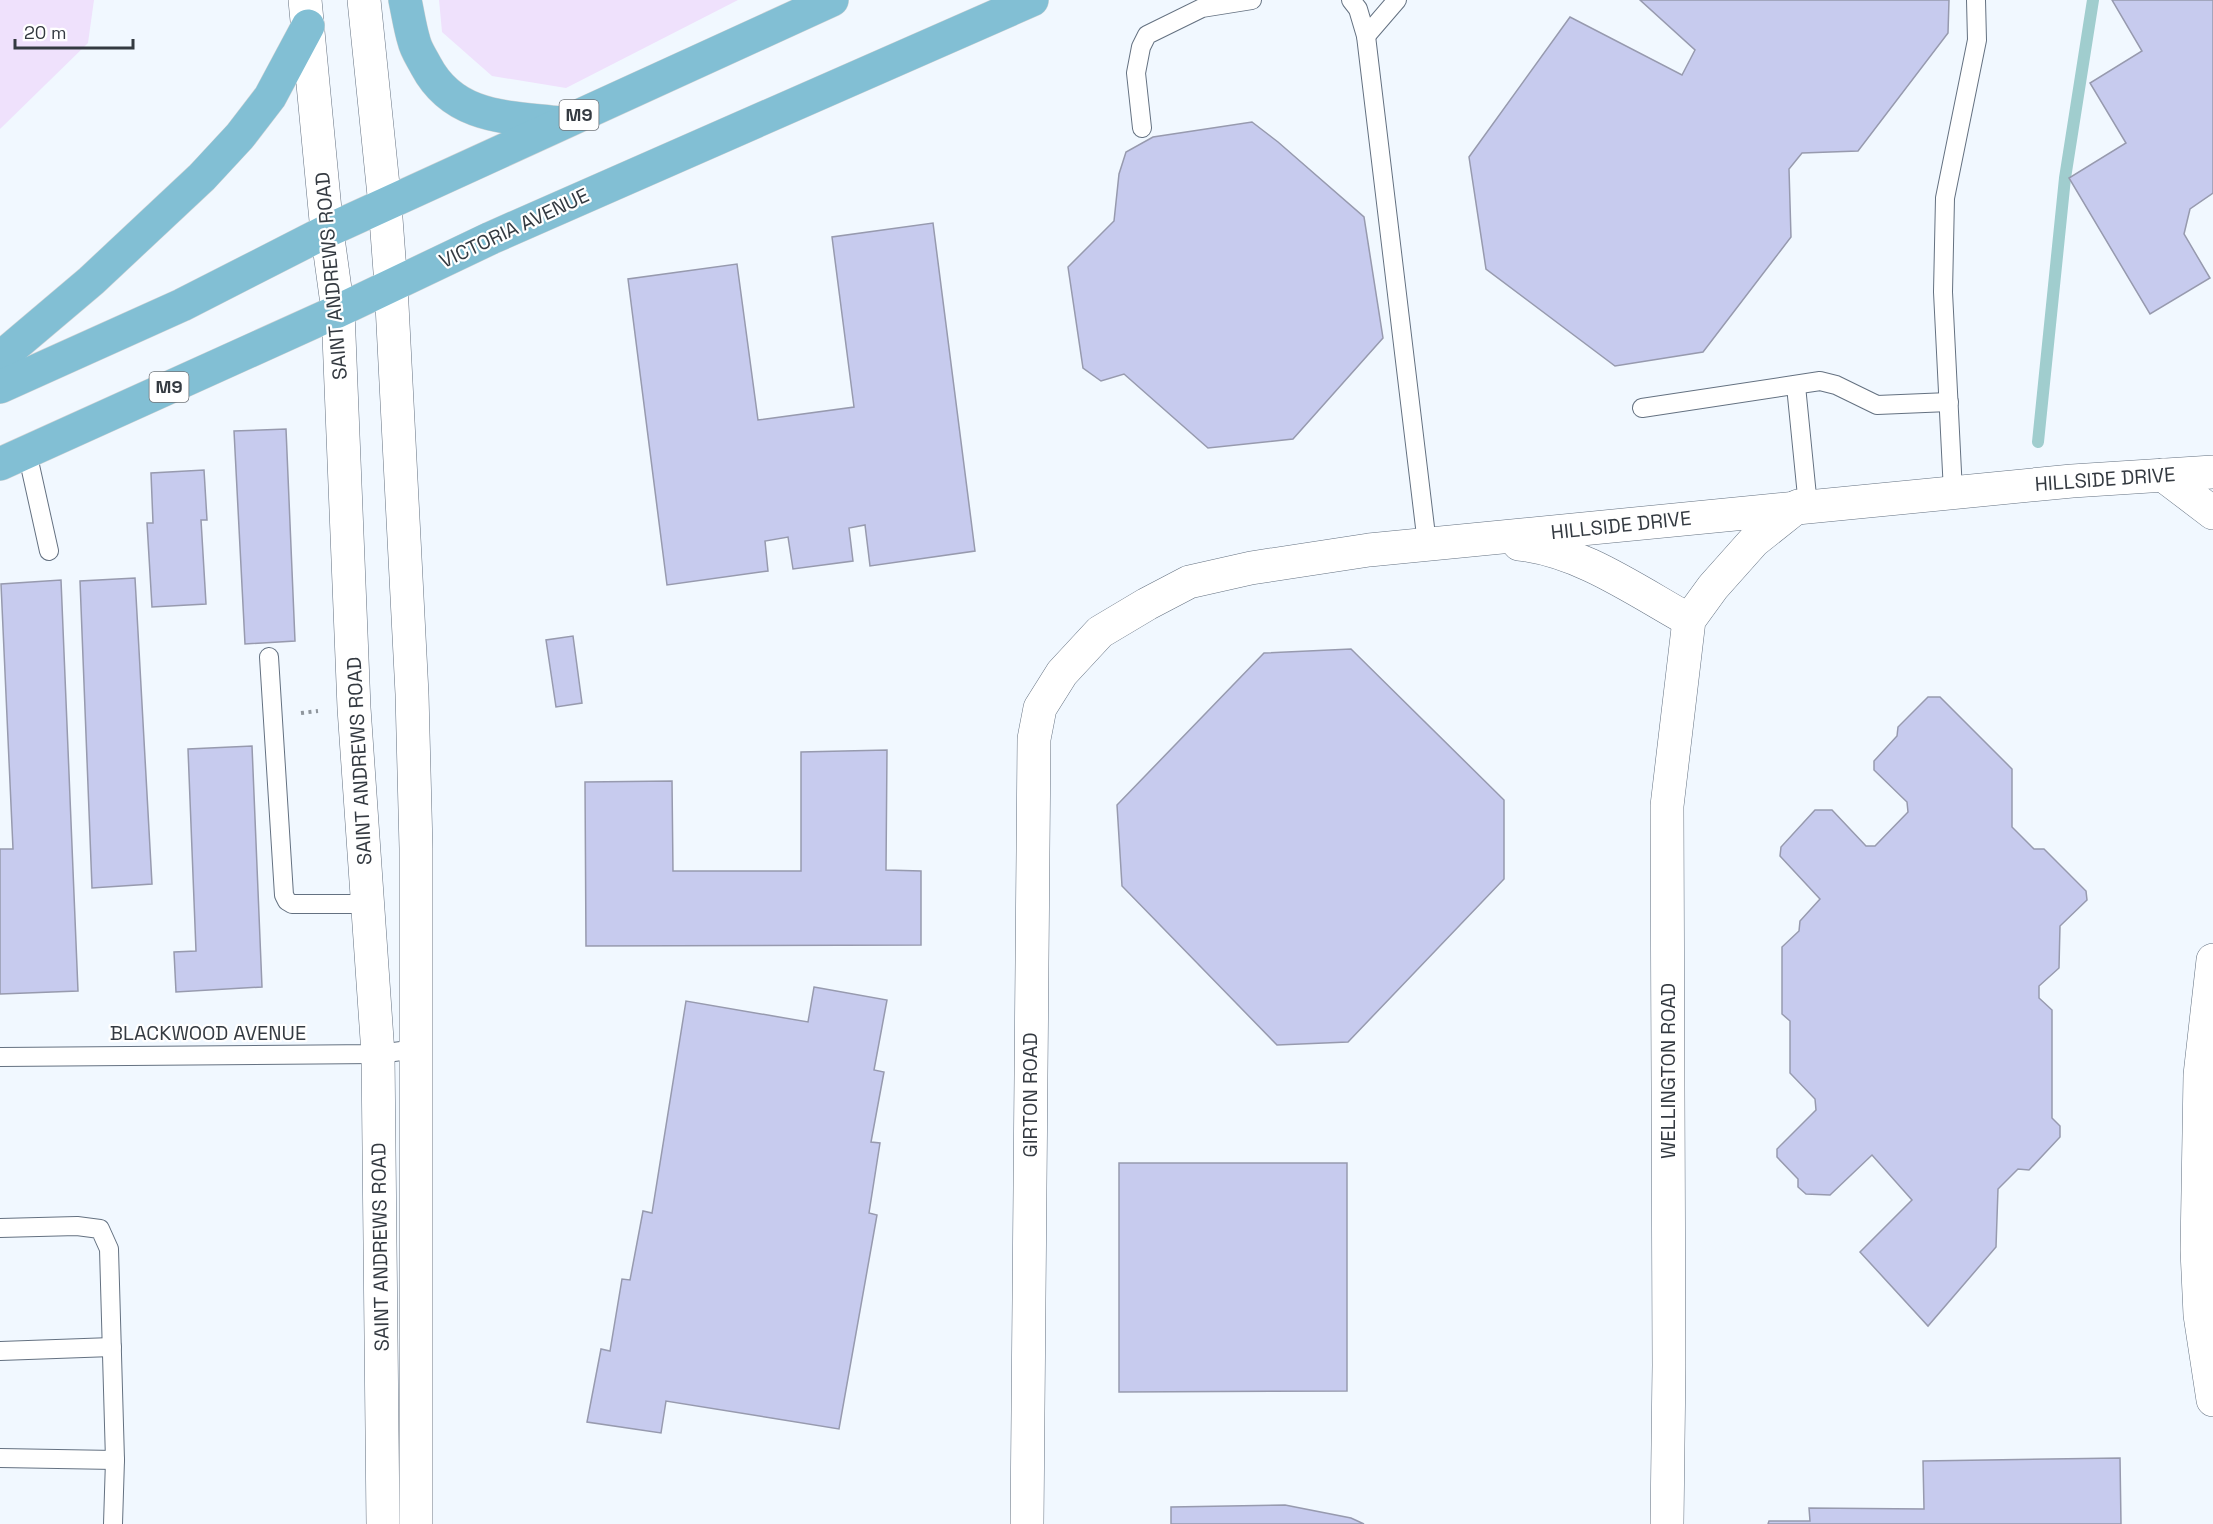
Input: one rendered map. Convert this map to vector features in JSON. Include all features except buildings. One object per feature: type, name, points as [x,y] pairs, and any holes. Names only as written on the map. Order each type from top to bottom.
[{"type":"main road","name":"SAINT ANDREWS ROAD","points":[[364,0],[391,285],[412,694],[416,848],[417,1049],[416,1524]]},
{"type":"main road","points":[[405,0],[414,44],[432,77],[452,98],[467,107],[491,115],[560,123]]},
{"type":"main road","name":"M9","points":[[0,387],[182,305],[327,231],[832,0]]},
{"type":"main road","name":"VICTORIA AVENUE","points":[[13,458],[338,311],[501,233],[1032,0]]},
{"type":"main road","name":"SAINT ANDREWS ROAD","points":[[307,13],[327,231],[338,311],[354,708],[378,1054],[383,1524]]},
{"type":"main road","points":[[0,358],[99,273],[210,169],[240,136],[270,97],[307,13]]},
{"type":"main road","name":"HILLSIDE DRIVE","points":[[1062,673],[1100,632],[1147,604],[1189,582],[1263,566],[1369,550],[1803,506],[2213,472]]},
{"type":"main road","points":[[2163,475],[2213,513]]},
{"type":"main road","name":"WELLINGTON ROAD","points":[[1667,1524],[1669,1365],[1667,806],[1689,620],[1713,587],[1754,541],[1803,506]]},
{"type":"main road","points":[[1468,540],[1522,545],[1562,554],[1605,573],[1689,620]]},
{"type":"main road","name":"GIRTON ROAD","points":[[1027,1524],[1034,739],[1040,708],[1062,673]]},
{"type":"main road","points":[[2213,960],[2200,1075],[2197,1251],[2200,1315],[2213,1400]]},
{"type":"lane","points":[[1142,128],[1136,73],[1141,47],[1147,35],[1202,8],[1252,0]]},
{"type":"lane","points":[[1351,0],[1358,9],[1366,36],[1427,544]]},
{"type":"lane","points":[[1366,36],[1397,0]]},
{"type":"lane","points":[[1953,492],[1942,292],[1946,198],[1977,40],[1976,0]]},
{"type":"lane","points":[[1642,408],[1820,381],[1836,385],[1877,405],[1948,402]]},
{"type":"lane","points":[[1796,386],[1803,506]]},
{"type":"lane","points":[[13,458],[49,551]]},
{"type":"lane","points":[[269,657],[284,895],[292,904],[367,904]]},
{"type":"lane","name":"BLACKWOOD AVENUE","points":[[0,1057],[378,1054],[417,1049]]},
{"type":"lane","points":[[0,1228],[77,1226],[100,1229],[109,1249],[115,1460],[113,1524]]},
{"type":"lane","points":[[0,1351],[112,1347]]},
{"type":"lane","points":[[0,1458],[115,1460]]},
{"type":"path","points":[[272,715],[354,708]]},
{"type":"shaded area","points":[[0,0],[94,0],[88,43],[0,129]]},
{"type":"shaded area","points":[[439,0],[738,0],[566,88],[492,76],[442,32]]},
{"type":"waterway","points":[[2038,442],[2065,178],[2093,0]]}]
